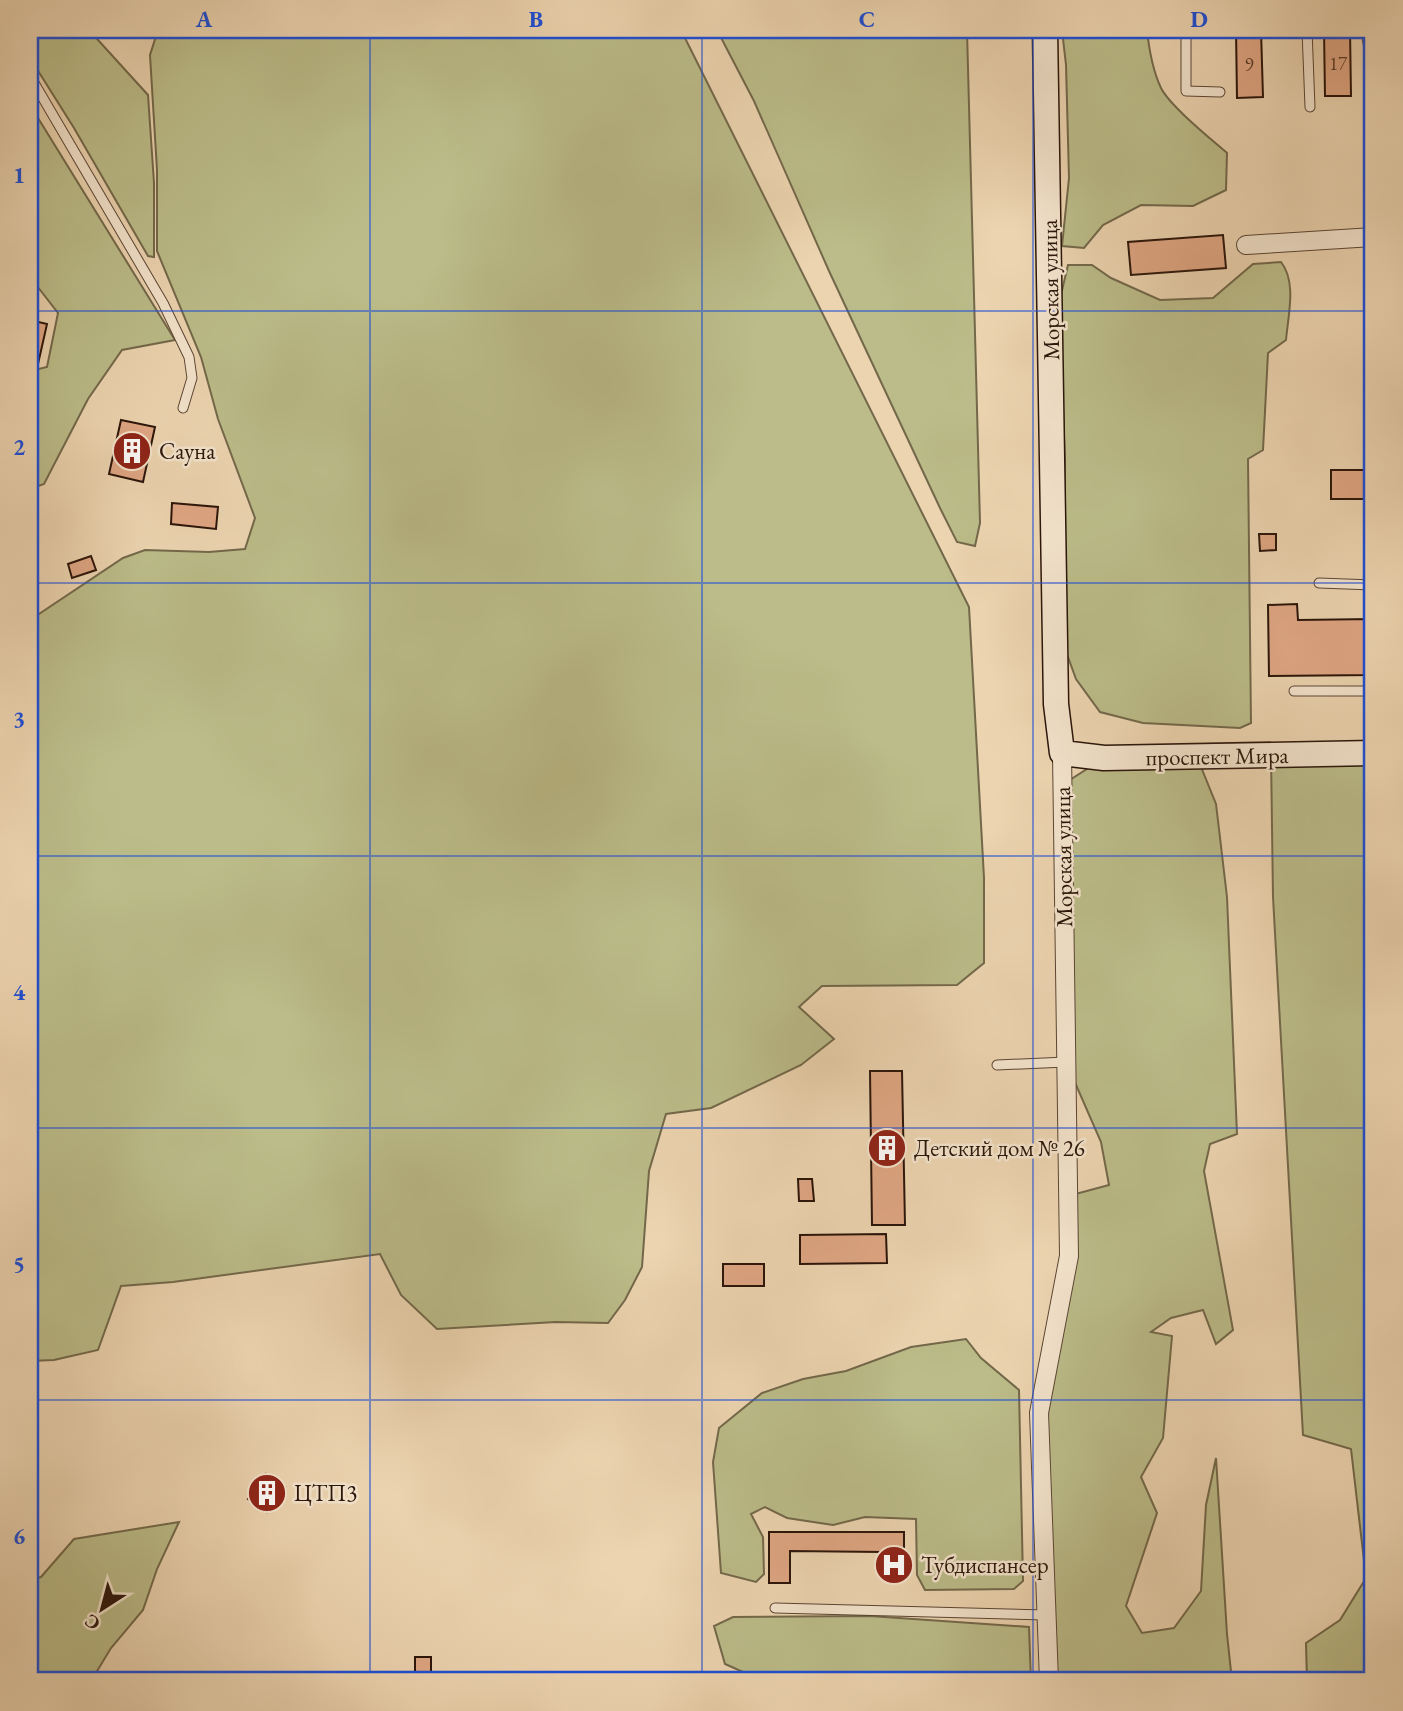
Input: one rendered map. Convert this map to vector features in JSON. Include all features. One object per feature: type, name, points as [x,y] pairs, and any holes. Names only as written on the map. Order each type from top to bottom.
[{"type":"main road","name":"Морская улица","points":[[1045,30],[1056,704],[1062,753]]},
{"type":"main road","name":"проспект Мира","points":[[1062,753],[1104,758],[1373,753]]},
{"type":"street","points":[[1370,30],[1373,46]]},
{"type":"street","points":[[1246,245],[1373,237]]},
{"type":"street","name":"Морская улица","points":[[1049,1681],[1039,1413],[1069,1256],[1062,753]]},
{"type":"lane","points":[[1186,30],[1186,91],[1220,92]]},
{"type":"lane","points":[[1307,30],[1310,107]]},
{"type":"lane","points":[[30,76],[163,303],[189,357],[192,378],[183,408]]},
{"type":"lane","points":[[1319,583],[1373,585]]},
{"type":"lane","points":[[1294,691],[1373,691]]},
{"type":"lane","points":[[997,1065],[1066,1062]]},
{"type":"lane","points":[[775,1608],[1046,1615]]},
{"type":"green space","points":[[30,30],[89,30],[148,95],[154,183],[154,257],[148,256],[30,58]]},
{"type":"green space","points":[[158,30],[681,30],[969,607],[984,878],[984,963],[957,985],[822,986],[799,1007],[834,1039],[801,1065],[711,1108],[666,1114],[649,1171],[642,1267],[625,1300],[608,1323],[556,1322],[437,1329],[401,1295],[380,1254],[173,1282],[121,1286],[98,1350],[54,1360],[30,1361],[30,620],[123,558],[145,550],[209,552],[245,549],[255,518],[218,419],[201,357],[157,251],[157,170],[150,55]]},
{"type":"green space","points":[[717,30],[967,30],[980,523],[975,546],[957,542],[940,508],[829,271],[754,101]]},
{"type":"green space","points":[[1062,30],[1147,30],[1150,52],[1161,88],[1191,122],[1227,153],[1226,190],[1193,206],[1141,205],[1103,225],[1084,248],[1062,246],[1069,178],[1066,65]]},
{"type":"green space","points":[[30,105],[175,340],[122,350],[88,399],[44,484],[30,489],[30,371],[47,367],[58,313],[30,277]]},
{"type":"green space","points":[[1281,262],[1289,279],[1290,289],[1286,340],[1268,353],[1263,450],[1248,459],[1251,723],[1240,728],[1143,723],[1100,712],[1076,679],[1064,646],[1065,463],[1059,303],[1068,265],[1092,265],[1111,278],[1160,300],[1213,298],[1253,264]]},
{"type":"green space","points":[[1373,753],[1373,1681],[1307,1681],[1306,1643],[1340,1620],[1366,1578],[1351,1449],[1303,1435],[1273,897],[1271,755]]},
{"type":"green space","points":[[1197,757],[1216,804],[1227,897],[1237,1134],[1210,1144],[1204,1171],[1233,1330],[1216,1344],[1203,1310],[1171,1318],[1151,1332],[1172,1336],[1163,1438],[1141,1477],[1157,1513],[1126,1606],[1142,1633],[1174,1628],[1201,1591],[1206,1505],[1216,1458],[1232,1681],[1049,1681],[1039,1413],[1069,1256],[1068,1196],[1109,1185],[1101,1142],[1066,1062],[1062,785],[1104,758]]},
{"type":"green space","points":[[966,1339],[981,1358],[1019,1390],[1023,1581],[1014,1589],[925,1590],[917,1575],[916,1519],[865,1517],[833,1525],[787,1518],[765,1507],[751,1514],[763,1537],[764,1574],[756,1582],[721,1573],[713,1462],[719,1428],[762,1393],[803,1379],[846,1371],[911,1347]]},
{"type":"green space","points":[[179,1522],[157,1569],[143,1610],[111,1648],[91,1681],[30,1681],[30,1580],[41,1577],[74,1539]]},
{"type":"green space","points":[[870,1616],[1029,1627],[1031,1681],[763,1681],[725,1664],[714,1626],[733,1617]]},
{"type":"building","points":[[1236,30],[1261,30],[1263,97],[1237,98]]},
{"type":"building","points":[[1324,30],[1350,30],[1351,96],[1325,96]]},
{"type":"building","points":[[1223,235],[1226,268],[1131,275],[1128,242]]},
{"type":"building","points":[[30,320],[47,324],[38,364],[30,362]]},
{"type":"building","name":"Сауна","points":[[121,420],[155,427],[143,482],[109,474]]},
{"type":"building","points":[[1331,470],[1373,470],[1373,499],[1331,499]]},
{"type":"building","points":[[172,503],[218,507],[216,529],[171,524]]},
{"type":"building","points":[[1259,534],[1276,534],[1276,550],[1260,551]]},
{"type":"building","points":[[91,556],[96,570],[72,578],[68,564]]},
{"type":"building","points":[[1297,604],[1298,620],[1373,619],[1373,675],[1269,676],[1268,605]]},
{"type":"building","name":"Детский дом № 26","points":[[870,1071],[902,1071],[905,1225],[872,1225]]},
{"type":"building","points":[[798,1179],[812,1179],[814,1201],[799,1201]]},
{"type":"building","points":[[886,1234],[887,1263],[800,1264],[800,1235]]},
{"type":"building","points":[[723,1264],[764,1264],[764,1286],[723,1286]]},
{"type":"building","name":"ЦТП3","points":[[266,1474],[285,1487],[267,1512],[248,1499]]},
{"type":"building","name":"Тубдиспансер","points":[[769,1532],[904,1532],[904,1578],[883,1578],[883,1552],[790,1551],[790,1583],[769,1583]]},
{"type":"building","points":[[415,1657],[431,1657],[431,1675],[415,1675]]},
{"type":"place","name":"Сауна","points":[[132,451]]},
{"type":"place","name":"Детский дом № 26","points":[[887,1148]]},
{"type":"place","name":"ЦТП3","points":[[267,1493]]},
{"type":"place","name":"Тубдиспансер","points":[[894,1565]]}]
